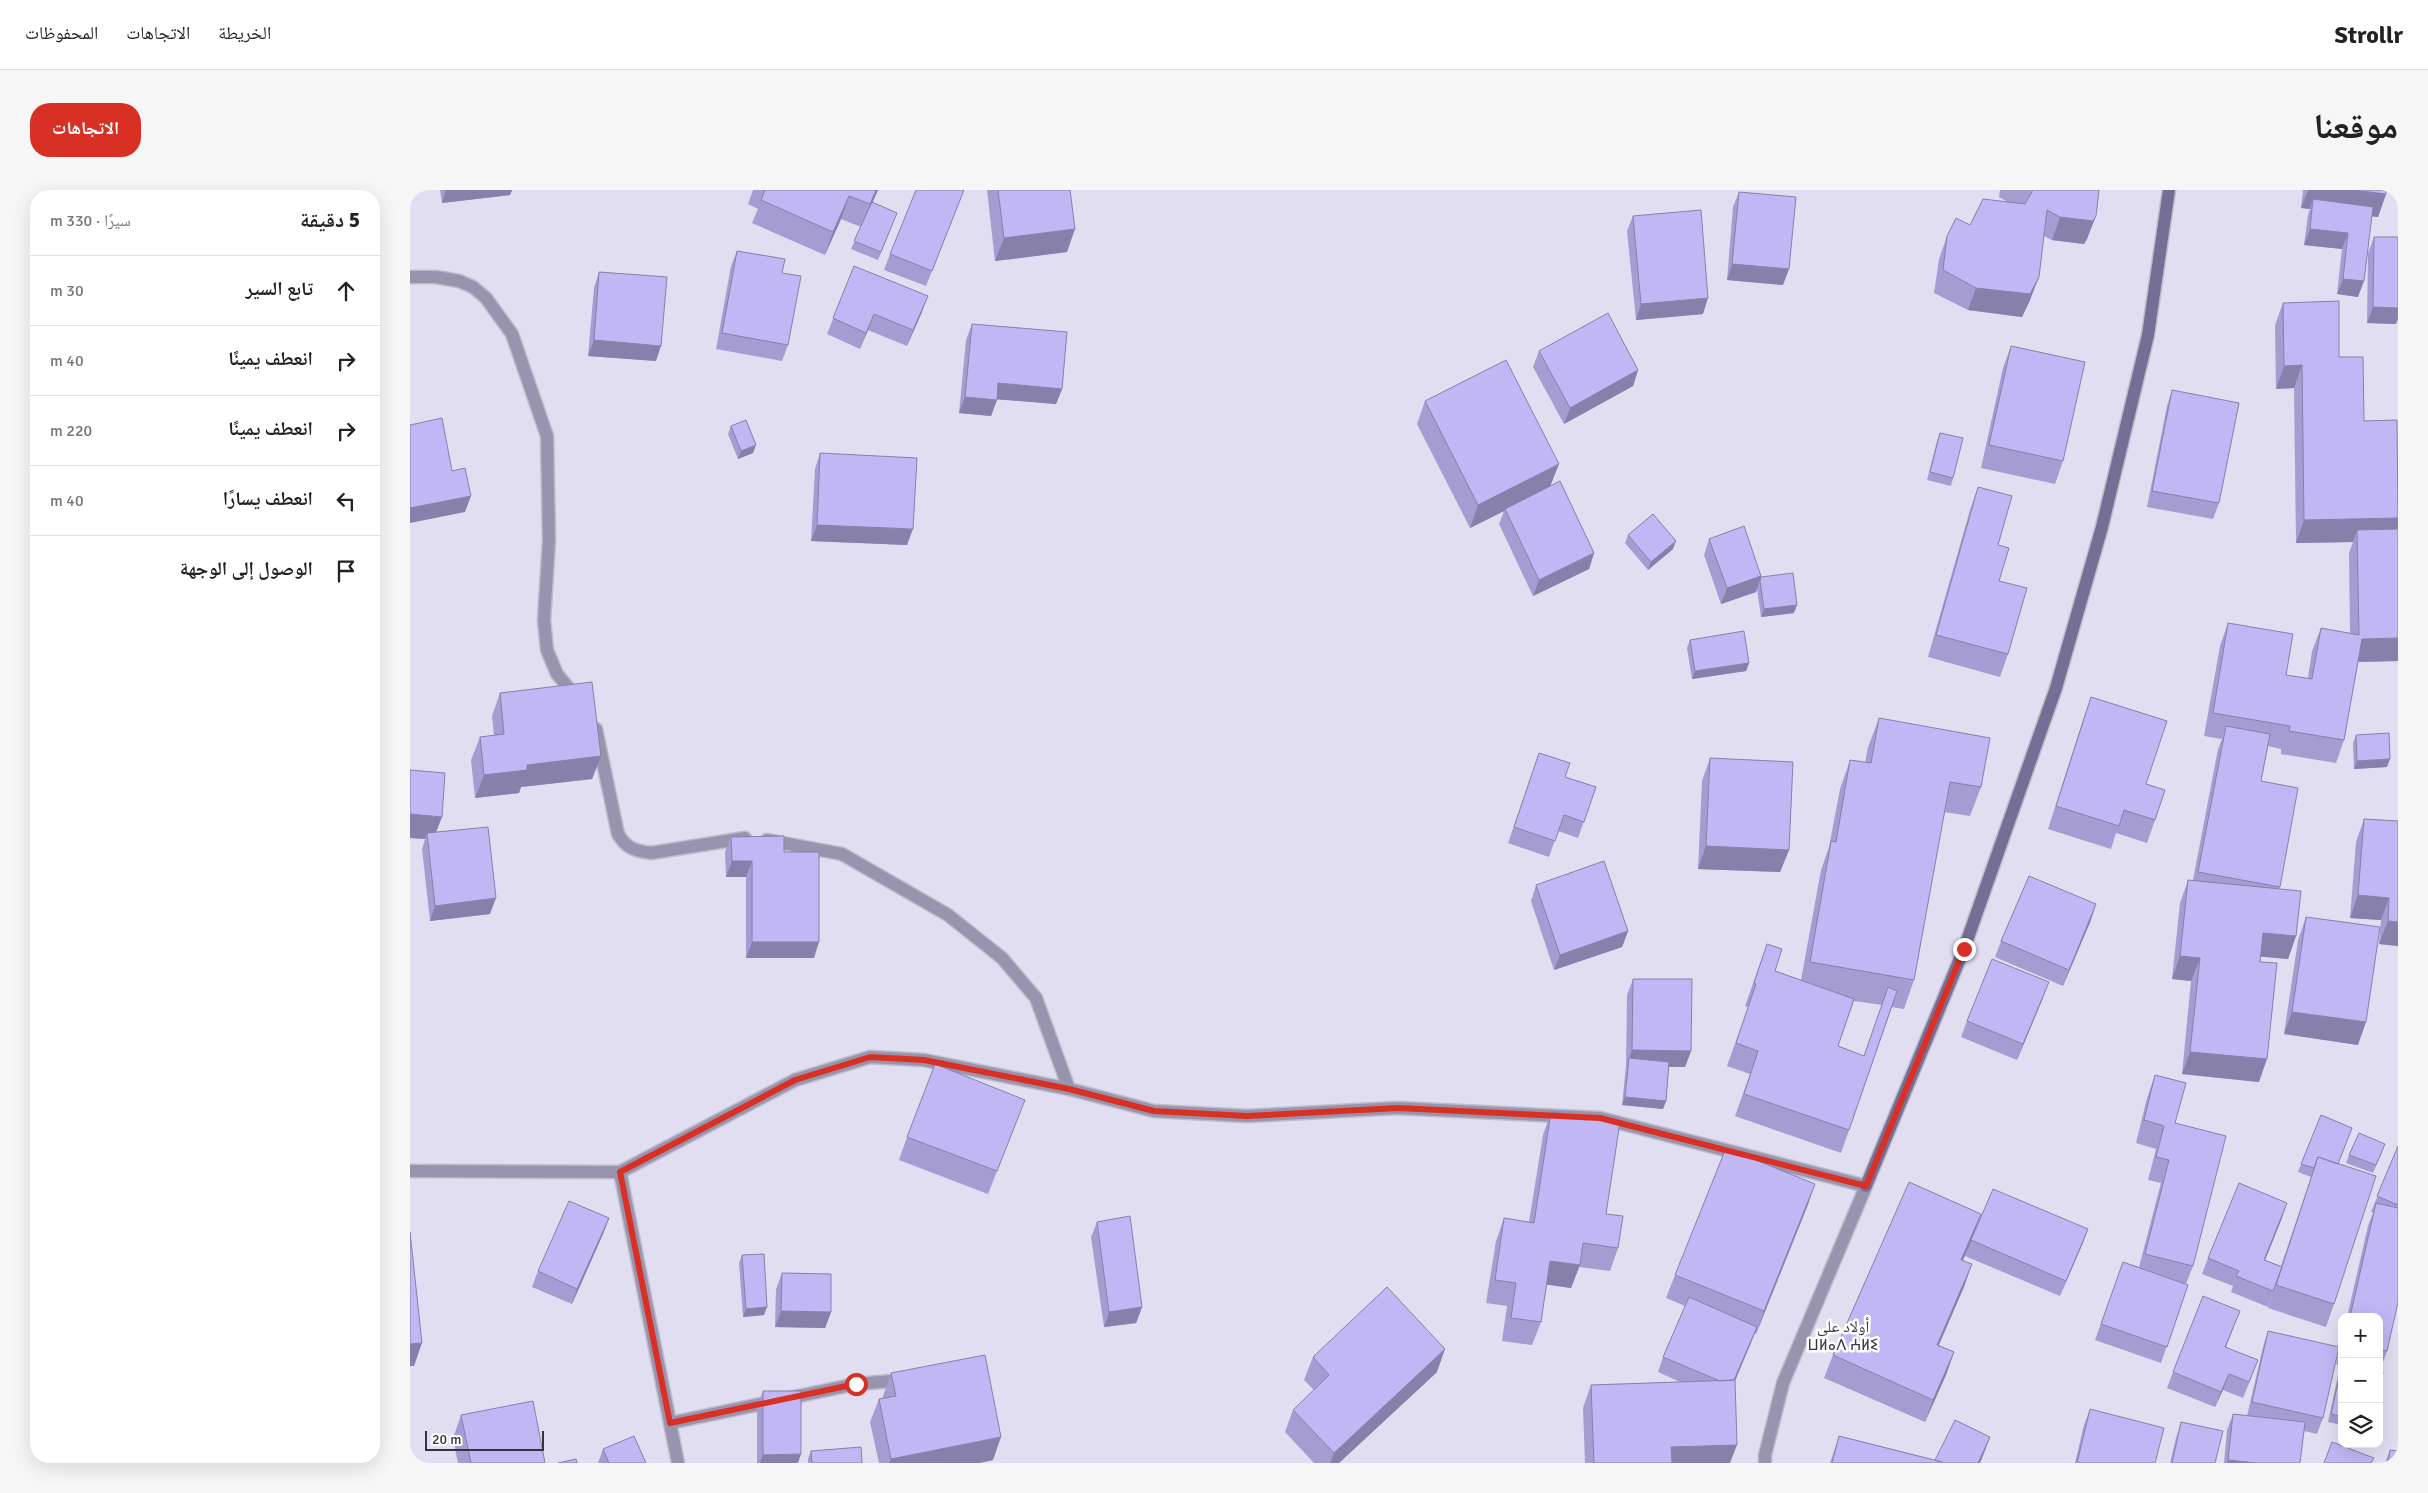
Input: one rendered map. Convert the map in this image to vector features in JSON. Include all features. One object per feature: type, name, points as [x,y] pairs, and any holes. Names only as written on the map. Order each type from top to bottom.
[{"type":"street","points":[[1765,1463],[1765,1455],[1783,1383],[1964,949],[2056,688],[2102,528],[2148,335],[2169,190]]},
{"type":"street","points":[[410,277],[436,277],[459,281],[473,287],[486,298],[512,334],[547,436],[549,540],[544,620],[547,650],[557,674],[596,726],[618,834],[624,845],[637,851],[651,853],[748,837],[842,854],[948,915],[1002,958],[1036,998],[1069,1089]]},
{"type":"street","points":[[410,1171],[620,1172],[795,1080],[870,1057],[924,1060],[1069,1089],[1154,1111],[1247,1116],[1398,1108],[1600,1118],[1866,1186]]},
{"type":"street","points":[[620,1172],[678,1463]]},
{"type":"street","points":[[670,1423],[856,1384],[919,1379]]},
{"type":"building","points":[[765,190],[876,190],[870,204],[849,196],[833,232],[761,200]]},
{"type":"building","points":[[916,190],[964,190],[932,271],[890,254]]},
{"type":"building","points":[[998,190],[1070,190],[1075,229],[1004,238]]},
{"type":"building","points":[[2033,190],[2099,190],[2096,216],[2093,221],[2060,217],[2047,210],[2039,277],[2030,294],[1976,288],[1943,270],[1947,236],[1956,218],[1970,225],[1983,199],[2025,204]]},
{"type":"building","points":[[2352,190],[2386,190],[2386,194]]},
{"type":"building","points":[[1739,192],[1796,197],[1789,269],[1732,264]]},
{"type":"building","points":[[2313,199],[2373,207],[2364,281],[2343,279],[2348,233],[2310,229]]},
{"type":"building","points":[[872,202],[897,213],[881,252],[854,241]]},
{"type":"building","points":[[1701,210],[1708,298],[1641,304],[1633,216]]},
{"type":"building","points":[[2374,237],[2398,237],[2398,308],[2373,307]]},
{"type":"building","points":[[737,251],[785,259],[782,273],[801,276],[788,345],[722,333]]},
{"type":"building","points":[[854,266],[928,296],[913,330],[874,314],[866,333],[833,318]]},
{"type":"building","points":[[599,272],[667,277],[661,346],[594,340]]},
{"type":"building","points":[[2339,301],[2339,357],[2363,357],[2364,421],[2397,420],[2398,518],[2304,520],[2302,365],[2284,366],[2283,303]]},
{"type":"building","points":[[1608,313],[1638,370],[1570,408],[1539,351]]},
{"type":"building","points":[[972,324],[1067,332],[1062,389],[998,383],[997,400],[965,397]]},
{"type":"building","points":[[2011,346],[2085,362],[2063,461],[1989,445]]},
{"type":"building","points":[[1506,360],[1559,464],[1478,505],[1425,401]]},
{"type":"building","points":[[2172,390],[2239,403],[2219,503],[2152,491]]},
{"type":"building","points":[[442,418],[452,471],[465,468],[471,496],[410,508],[410,425]]},
{"type":"building","points":[[746,420],[756,445],[741,451],[731,426]]},
{"type":"building","points":[[1940,433],[1963,438],[1953,478],[1930,472]]},
{"type":"building","points":[[820,453],[917,458],[913,529],[817,525]]},
{"type":"building","points":[[1560,481],[1594,553],[1539,580],[1505,509]]},
{"type":"building","points":[[1978,487],[2012,496],[1998,545],[2009,548],[1999,581],[2027,588],[2008,654],[1936,635]]},
{"type":"building","points":[[1653,514],[1676,541],[1651,562],[1628,535]]},
{"type":"building","points":[[1744,526],[1761,576],[1727,588],[1709,539]]},
{"type":"building","points":[[2398,529],[2398,638],[2362,639],[2344,740],[2289,731],[2290,726],[2213,713],[2228,623],[2293,634],[2286,675],[2312,679],[2321,628],[2359,635],[2357,530]]},
{"type":"building","points":[[1793,573],[1797,605],[1764,609],[1761,577]]},
{"type":"building","points":[[1744,631],[1749,663],[1695,671],[1690,640]]},
{"type":"building","points":[[592,682],[601,756],[527,765],[527,770],[484,775],[480,737],[504,734],[500,693]]},
{"type":"building","points":[[2091,697],[2167,721],[2146,784],[2165,790],[2155,820],[2124,810],[2119,826],[2056,806]]},
{"type":"building","points":[[1879,718],[1990,738],[1981,787],[1950,782],[1914,980],[1810,962],[1831,841],[1836,842],[1850,760],[1871,763]]},
{"type":"building","points":[[2226,726],[2270,734],[2261,781],[2298,788],[2280,887],[2198,872]]},
{"type":"building","points":[[2389,733],[2390,759],[2357,761],[2356,735]]},
{"type":"building","points":[[1539,753],[1570,763],[1565,777],[1596,787],[1584,822],[1564,815],[1555,841],[1514,827]]},
{"type":"building","points":[[1710,758],[1793,762],[1789,850],[1706,846]]},
{"type":"building","points":[[410,770],[445,773],[442,817],[410,814]]},
{"type":"building","points":[[2364,819],[2398,821],[2398,922],[2388,921],[2389,898],[2358,895]]},
{"type":"building","points":[[488,827],[496,898],[435,906],[427,833]]},
{"type":"building","points":[[784,836],[784,852],[819,852],[819,942],[752,942],[752,861],[732,861],[731,837]]},
{"type":"building","points":[[1604,861],[1628,931],[1560,955],[1536,885]]},
{"type":"building","points":[[2029,876],[2096,904],[2069,970],[2001,941]]},
{"type":"building","points":[[2188,880],[2301,891],[2296,936],[2263,933],[2260,962],[2277,963],[2267,1059],[2190,1052],[2200,958],[2180,956]]},
{"type":"building","points":[[2306,917],[2380,927],[2366,1022],[2292,1012]]},
{"type":"building","points":[[1767,944],[1782,949],[1775,971],[1854,999],[1838,1046],[1864,1056],[1888,987],[1897,991],[1849,1130],[1744,1094],[1758,1051],[1736,1043]]},
{"type":"building","points":[[1992,959],[2049,982],[2023,1044],[1967,1021]]},
{"type":"building","points":[[1633,979],[1692,979],[1691,1051],[1632,1050]]},
{"type":"building","points":[[1629,1058],[1669,1062],[1666,1101],[1625,1097]]},
{"type":"building","points":[[935,1064],[1025,1100],[997,1171],[907,1137]]},
{"type":"building","points":[[2155,1075],[2186,1083],[2175,1123],[2226,1136],[2193,1266],[2145,1254],[2169,1160],[2156,1157],[2164,1126],[2144,1120]]},
{"type":"building","points":[[1551,1112],[1620,1122],[1606,1214],[1623,1216],[1618,1248],[1583,1243],[1580,1265],[1550,1261],[1541,1322],[1511,1318],[1516,1283],[1495,1280],[1504,1218],[1534,1223]]},
{"type":"building","points":[[2321,1115],[2352,1128],[2338,1164],[2318,1157],[2314,1168],[2301,1164]]},
{"type":"building","points":[[2359,1133],[2385,1144],[2376,1165],[2349,1155]]},
{"type":"building","points":[[2398,1146],[2398,1205],[2377,1196]]},
{"type":"building","points":[[1726,1148],[1815,1184],[1764,1311],[1675,1275]]},
{"type":"building","points":[[2318,1157],[2376,1176],[2334,1304],[2276,1285]]},
{"type":"building","points":[[1909,1182],[1981,1214],[1961,1260],[1972,1264],[1937,1345],[1954,1352],[1933,1400],[1833,1355]]},
{"type":"building","points":[[2239,1183],[2287,1203],[2264,1260],[2282,1267],[2273,1291],[2236,1276],[2239,1271],[2208,1258]]},
{"type":"building","points":[[1993,1189],[2088,1229],[2066,1281],[1971,1240]]},
{"type":"building","points":[[569,1201],[609,1218],[577,1289],[538,1271]]},
{"type":"building","points":[[2376,1203],[2398,1208],[2398,1302],[2387,1351],[2383,1350],[2383,1313],[2351,1313]]},
{"type":"building","points":[[1130,1216],[1142,1307],[1109,1312],[1097,1222]]},
{"type":"building","points":[[410,1232],[422,1343],[410,1344]]},
{"type":"building","points":[[764,1254],[767,1307],[746,1309],[742,1255]]},
{"type":"building","points":[[2123,1262],[2188,1285],[2167,1347],[2101,1324]]},
{"type":"building","points":[[782,1273],[831,1274],[831,1312],[781,1311]]},
{"type":"building","points":[[1387,1287],[1445,1349],[1334,1453],[1293,1410],[1329,1375],[1313,1357]]},
{"type":"building","points":[[2203,1296],[2240,1311],[2225,1347],[2258,1360],[2249,1382],[2229,1374],[2221,1392],[2173,1372]]},
{"type":"building","points":[[1689,1297],[1757,1327],[1734,1380],[1720,1381],[1663,1357]]},
{"type":"building","points":[[2268,1331],[2338,1347],[2323,1418],[2252,1402]]},
{"type":"building","points":[[985,1355],[1001,1437],[891,1459],[879,1399],[896,1396],[891,1373]]},
{"type":"building","points":[[1735,1380],[1737,1445],[1671,1447],[1672,1463],[1594,1463],[1591,1385]]},
{"type":"building","points":[[2338,1382],[2338,1416],[2331,1414]]},
{"type":"building","points":[[763,1391],[801,1391],[801,1454],[763,1455]]},
{"type":"building","points":[[533,1401],[545,1463],[471,1463],[461,1415]]},
{"type":"building","points":[[2090,1409],[2164,1428],[2155,1463],[2077,1463]]},
{"type":"building","points":[[2233,1414],[2305,1422],[2300,1463],[2256,1463],[2228,1460]]},
{"type":"building","points":[[1955,1420],[1990,1437],[1978,1463],[1942,1463],[1935,1460]]},
{"type":"building","points":[[2181,1422],[2223,1431],[2215,1463],[2172,1463]]},
{"type":"building","points":[[634,1436],[646,1463],[609,1463],[603,1449]]},
{"type":"building","points":[[1839,1436],[1942,1462],[1942,1463],[1832,1463]]},
{"type":"building","points":[[2332,1442],[2338,1444],[2338,1448],[2348,1448],[2374,1458],[2371,1463],[2324,1463]]},
{"type":"building","points":[[861,1447],[862,1463],[812,1463],[811,1451]]},
{"type":"building","points":[[2390,1450],[2398,1451],[2398,1463],[2388,1463]]},
{"type":"building","points":[[576,1459],[577,1463],[558,1463]]},
{"type":"district","name":"أولاد علي ⵡⵍⴰⴷ ⵄⵍⵉ","points":[[1843,1335]]},
{"type":"route","points":[[856,1384],[670,1423],[620,1172],[795,1080],[870,1057],[924,1060],[1069,1089],[1154,1111],[1247,1116],[1398,1108],[1600,1118],[1866,1186],[1964,949]]}]
